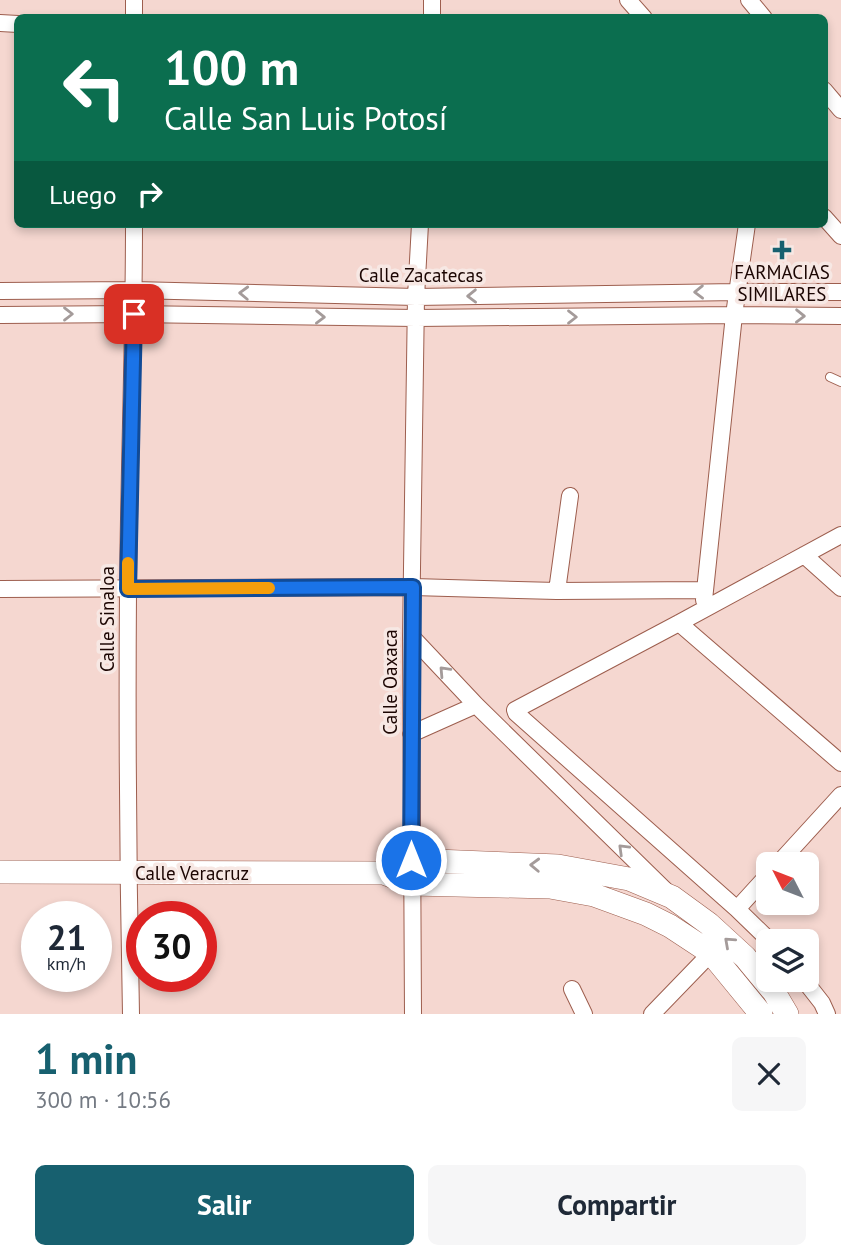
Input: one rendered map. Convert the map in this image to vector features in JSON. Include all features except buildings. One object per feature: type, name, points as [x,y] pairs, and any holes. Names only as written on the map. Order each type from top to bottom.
[{"type":"street","points":[[628,0],[640,14]]},
{"type":"street","points":[[749,0],[761,14]]},
{"type":"street","points":[[828,95],[841,110]]},
{"type":"street","points":[[828,221],[841,236]]},
{"type":"street","name":"Calle Sinaloa","points":[[131,1014],[128,589],[134,228]]},
{"type":"street","name":"Calle Oaxaca","points":[[413,1014],[411,636],[416,298],[420,228]]},
{"type":"street","points":[[703,610],[734,315],[746,228]]},
{"type":"street","name":"Calle Zacatecas","points":[[0,290],[134,290],[416,298],[841,292]]},
{"type":"street","points":[[0,315],[416,318],[841,316]]},
{"type":"street","points":[[558,591],[570,496]]},
{"type":"street","points":[[758,929],[515,711],[516,708],[841,535]]},
{"type":"street","points":[[804,555],[841,588]]},
{"type":"street","points":[[0,589],[413,587],[558,591],[705,590]]},
{"type":"street","points":[[679,623],[841,763]]},
{"type":"street","points":[[411,636],[476,705],[672,897],[709,924],[746,957],[774,992],[787,1014]]},
{"type":"street","points":[[411,734],[476,705]]},
{"type":"street","points":[[789,852],[841,795]]},
{"type":"street","points":[[411,860],[558,866],[629,879],[672,897]]},
{"type":"street","name":"Calle Veracruz","points":[[384,873],[411,860]]},
{"type":"street","name":"Calle Veracruz","points":[[0,872],[384,873],[412,884]]},
{"type":"street","points":[[606,899],[613,876]]},
{"type":"street","points":[[412,884],[550,887],[606,899],[670,926],[711,953],[761,1014]]},
{"type":"street","points":[[737,909],[756,888]]},
{"type":"street","points":[[652,1014],[711,953]]},
{"type":"street","points":[[572,989],[584,1014]]},
{"type":"street","points":[[813,992],[827,1014]]},
{"type":"lane","points":[[830,377],[841,382]]},
{"type":"slow traffic","points":[[128,563],[128,589],[269,588]]},
{"type":"place","name":"FARMACIAS SIMILARES","points":[[782,250]]},
{"type":"route","points":[[134,314],[128,589],[413,587],[411,860]]}]
